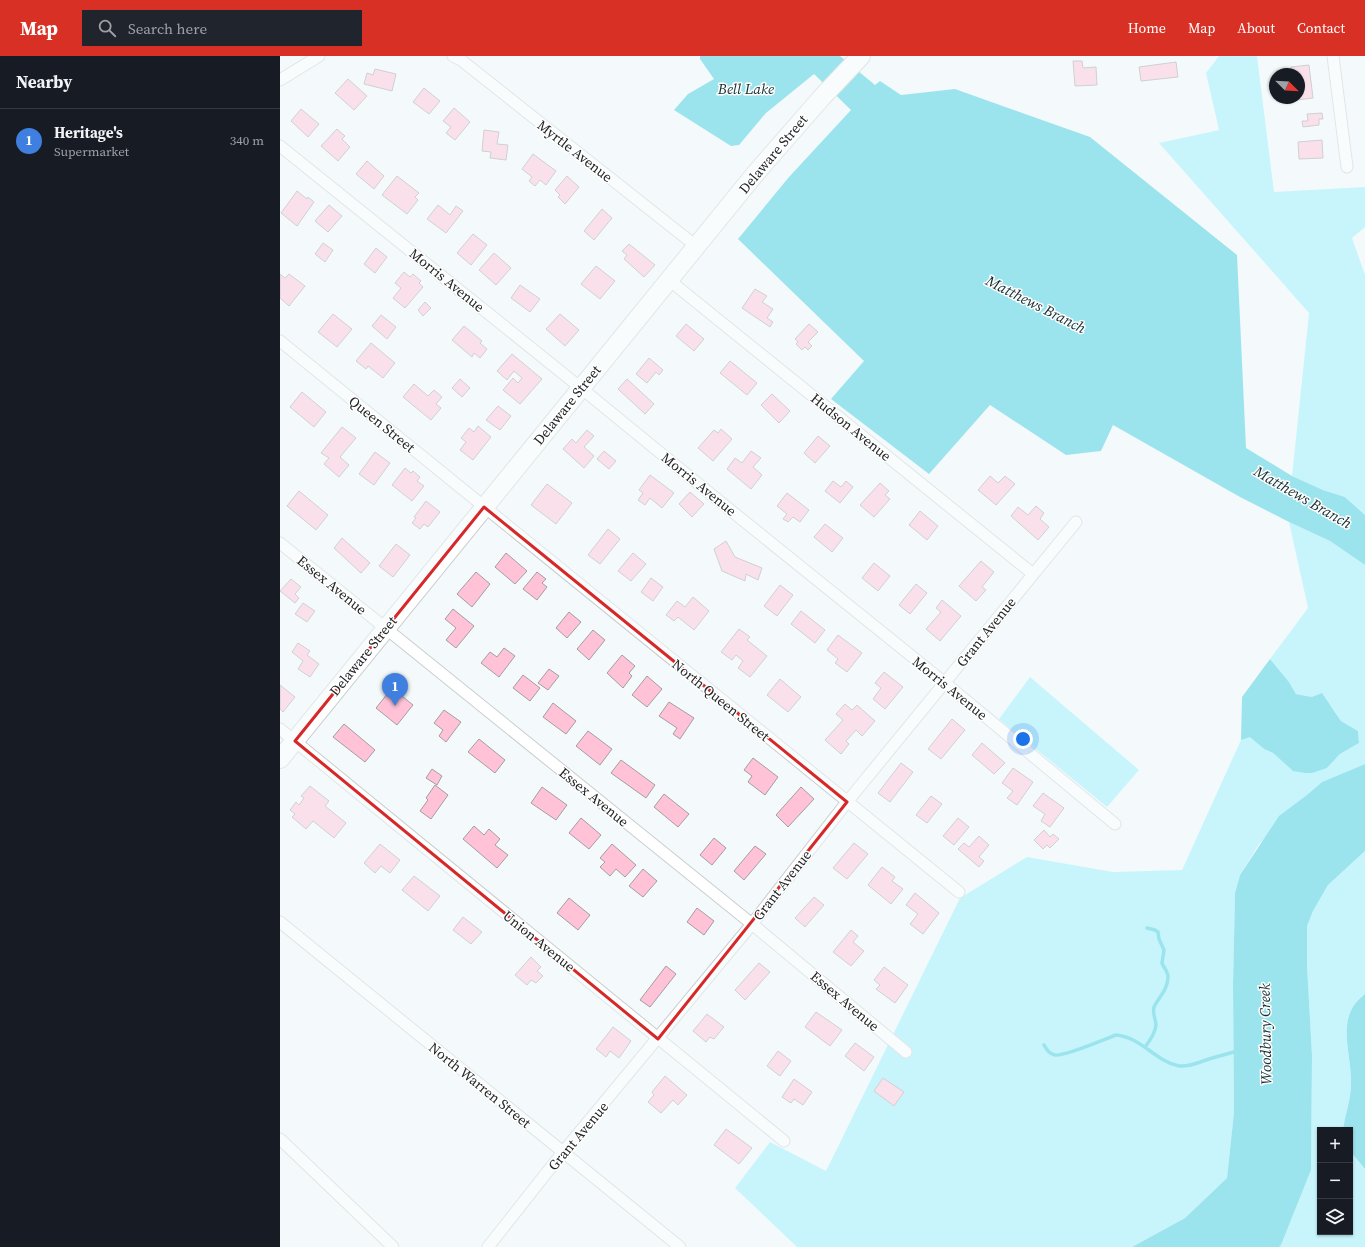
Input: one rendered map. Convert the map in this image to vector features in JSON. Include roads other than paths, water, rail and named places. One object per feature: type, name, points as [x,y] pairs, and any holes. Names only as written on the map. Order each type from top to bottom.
[{"type":"main road","name":"Delaware Street","points":[[280,759],[755,174],[823,96],[860,57]]},
{"type":"street","points":[[280,80],[319,56]]},
{"type":"street","name":"Myrtle Avenue","points":[[453,56],[461,60],[696,246]]},
{"type":"street","points":[[1333,56],[1347,167]]},
{"type":"street","name":"Morris Avenue","points":[[280,146],[945,683],[1115,824]]},
{"type":"street","name":"Hudson Avenue","points":[[669,280],[1033,574]]},
{"type":"street","name":"Queen Street","points":[[280,341],[484,507]]},
{"type":"street","name":"North Queen Street","points":[[484,507],[959,892]]},
{"type":"street","name":"Grant Avenue","points":[[488,1247],[563,1152],[752,924],[847,802],[1076,522]]},
{"type":"street","name":"Essex Avenue","points":[[280,543],[752,924],[906,1052]]},
{"type":"street","name":"Union Avenue","points":[[280,729],[784,1141]]},
{"type":"street","name":"North Warren Street","points":[[280,922],[680,1247]]},
{"type":"street","points":[[280,1139],[393,1247]]},
{"type":"water","points":[[700,56],[840,56],[875,85],[880,81],[901,95],[955,89],[1090,137],[1237,255],[1246,448],[1292,476],[1323,490],[1345,497],[1365,515],[1365,565],[1330,541],[1240,497],[1113,425],[1101,451],[1066,455],[990,405],[929,474],[831,399],[864,361],[738,239],[789,177],[851,110],[814,74],[766,113],[739,145],[731,146],[674,110],[688,94],[714,79],[700,59]]},
{"type":"water","points":[[1270,659],[1289,682],[1296,694],[1312,697],[1322,693],[1341,721],[1358,731],[1359,743],[1340,754],[1327,768],[1312,773],[1293,771],[1273,753],[1264,749],[1250,737],[1241,740],[1242,697]]},
{"type":"water","name":"Woodbury Creek","points":[[1365,764],[1365,851],[1328,885],[1313,911],[1307,926],[1307,965],[1312,1055],[1311,1170],[1281,1245],[1279,1247],[1132,1247],[1185,1218],[1227,1178],[1234,1112],[1233,984],[1235,893],[1240,875],[1279,816],[1322,782]]},
{"type":"water","points":[[1365,994],[1365,1169],[1353,1155],[1353,1127],[1344,1127],[1351,1084],[1347,1024],[1350,1013],[1356,1003]]},
{"type":"waterway","points":[[1145,1047],[1150,1040],[1156,1025],[1153,1012],[1154,1007],[1168,981],[1167,973],[1162,963],[1164,950],[1159,939],[1158,932],[1147,928]]},
{"type":"waterway","points":[[1044,1045],[1051,1054],[1060,1055],[1075,1051],[1116,1035],[1133,1040],[1170,1063],[1179,1066],[1191,1065],[1237,1051]]},
{"type":"place","name":"Heritage's","points":[[395,706]]},
{"type":"water label","name":"Bell Lake","points":[[746,88]]},
{"type":"water label","name":"Matthews Branch","points":[[1036,304]]},
{"type":"water label","name":"Matthews Branch","points":[[1303,497]]}]
